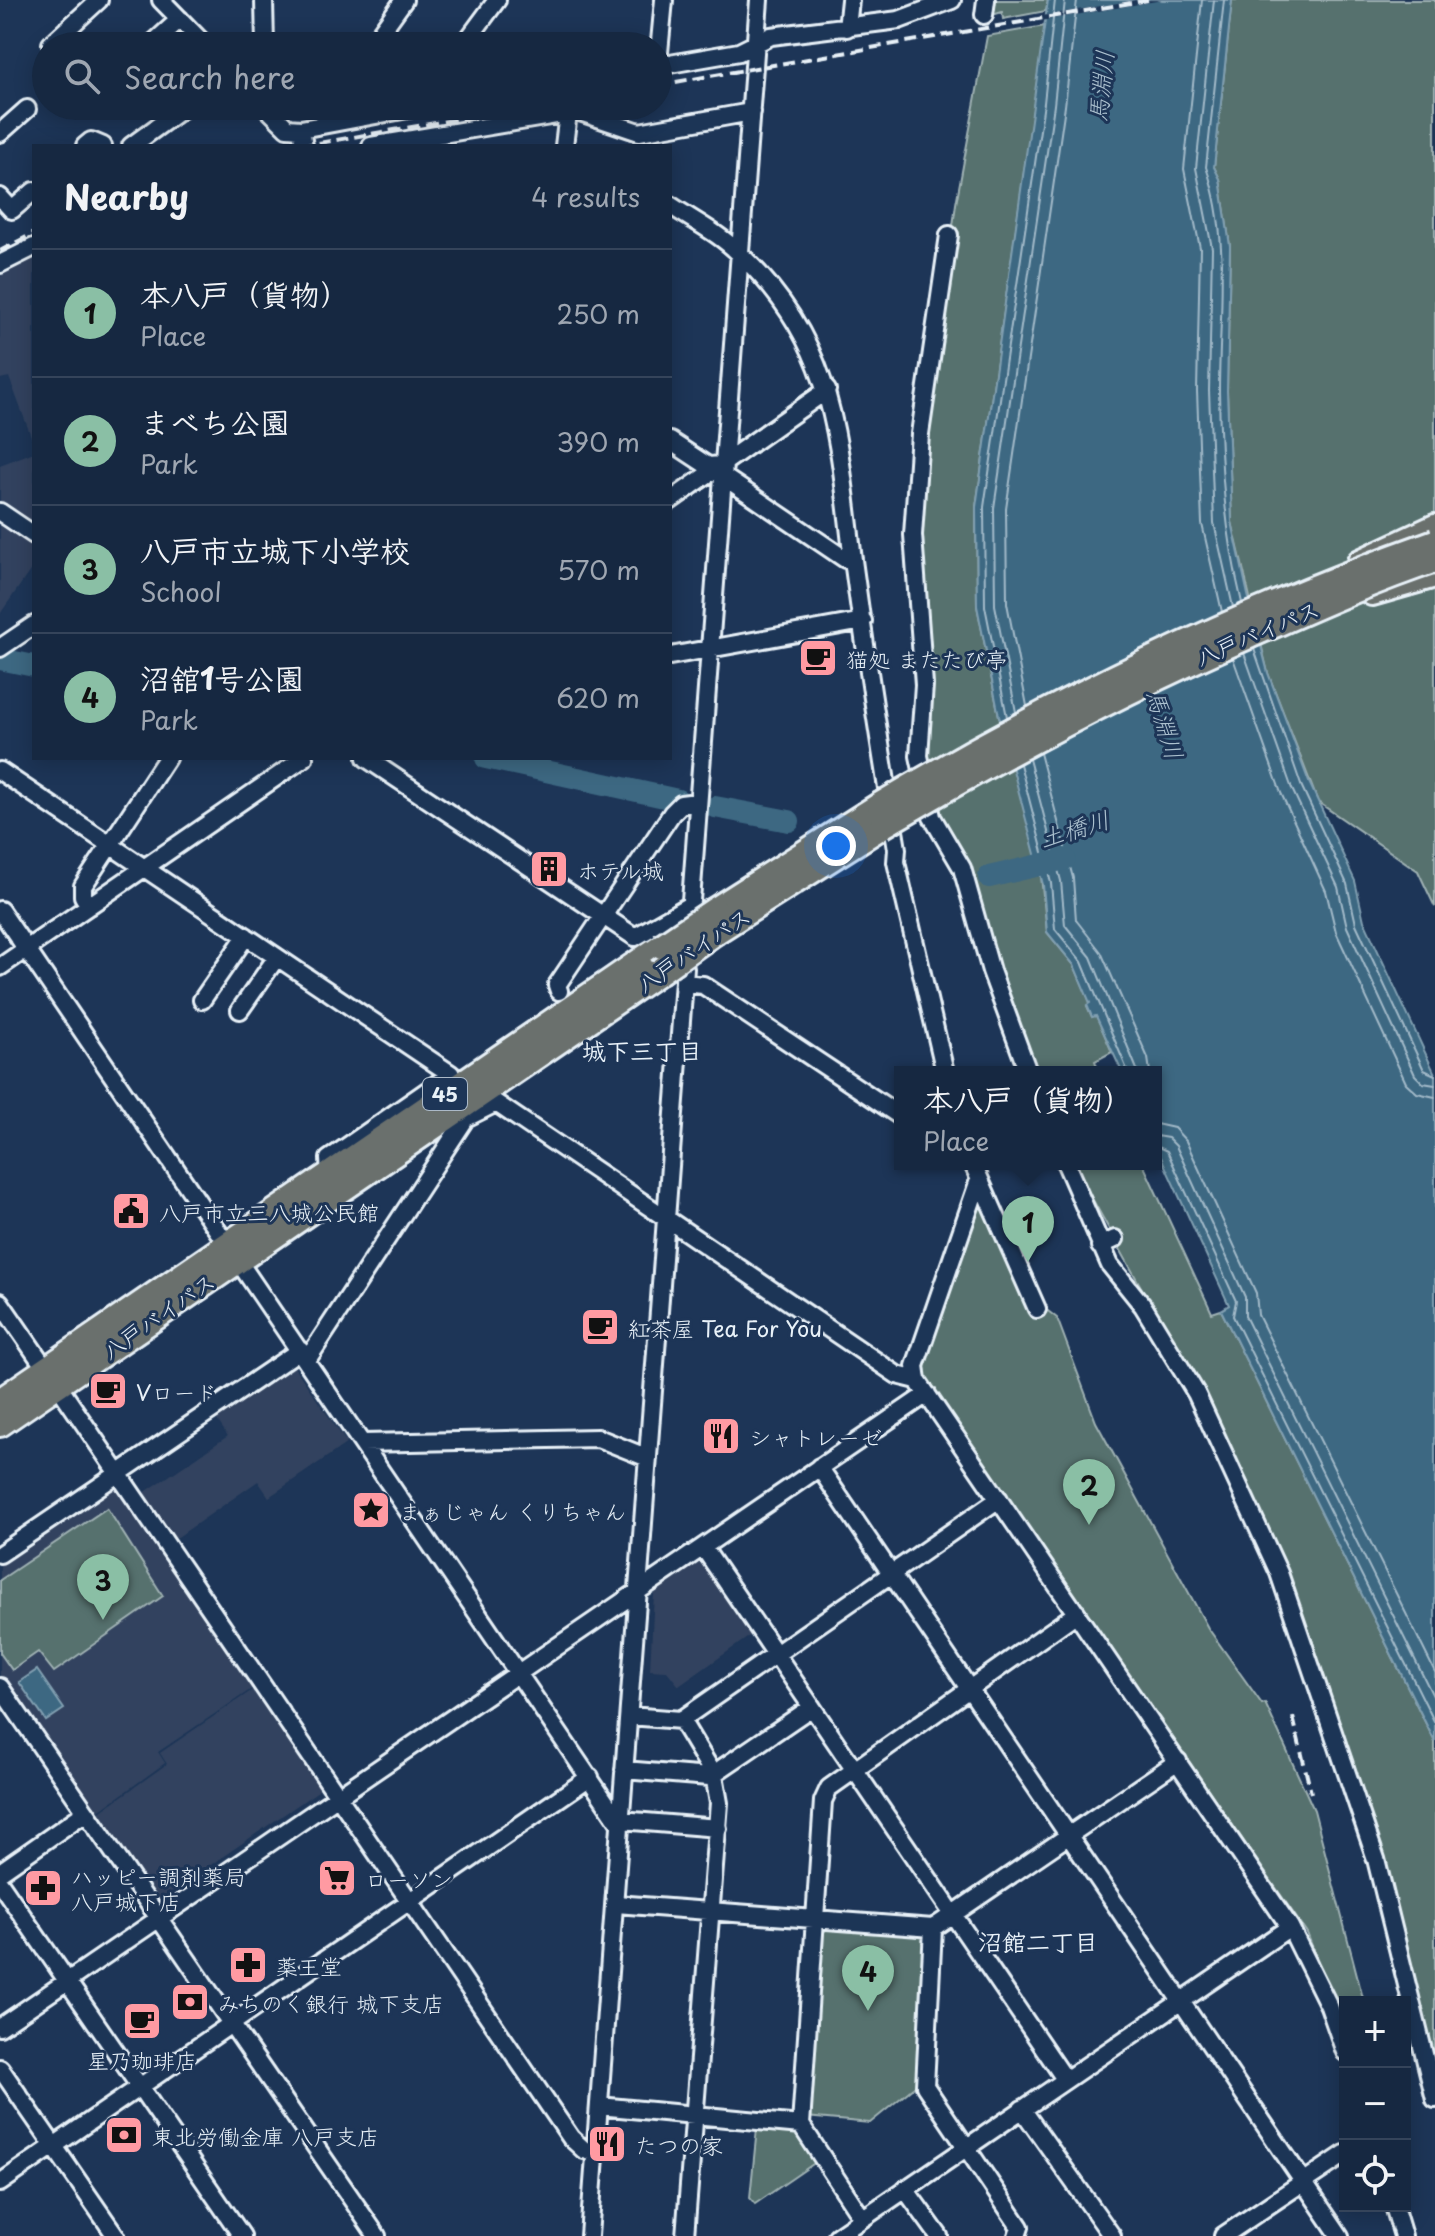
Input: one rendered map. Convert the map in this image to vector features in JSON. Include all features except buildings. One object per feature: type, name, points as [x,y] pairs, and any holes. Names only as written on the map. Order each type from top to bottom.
[{"type":"highway","points":[[1319,583],[1399,541],[1435,527]]},
{"type":"highway","name":"八戸バイパス","points":[[233,1250],[330,1174],[662,946],[715,921],[881,816],[980,745],[1115,674],[1319,583],[1435,542]]},
{"type":"highway","name":"八戸バイパス","points":[[881,816],[1109,699],[1298,613],[1435,560]]},
{"type":"highway","points":[[1298,613],[1435,575]]},
{"type":"highway","name":"八戸バイパス","points":[[0,1424],[52,1377],[233,1250],[659,972],[715,921]]},
{"type":"highway","name":"八戸バイパス","points":[[0,1401],[52,1377]]},
{"type":"street","points":[[64,32],[99,0]]},
{"type":"street","points":[[161,0],[193,32]]},
{"type":"street","points":[[264,0],[265,32]]},
{"type":"street","points":[[381,32],[404,0]]},
{"type":"street","points":[[473,32],[497,0]]},
{"type":"street","points":[[661,32],[664,0]]},
{"type":"street","points":[[369,760],[635,937],[690,910],[759,0]]},
{"type":"street","points":[[847,28],[850,0]]},
{"type":"street","points":[[672,62],[739,52],[771,36],[899,20],[952,0]]},
{"type":"street","points":[[166,32],[180,19]]},
{"type":"street","points":[[0,133],[27,109]]},
{"type":"street","points":[[604,120],[639,132],[751,112]]},
{"type":"street","points":[[134,144],[167,120]]},
{"type":"street","points":[[279,120],[287,128],[347,120]]},
{"type":"street","points":[[305,144],[309,127],[315,120]]},
{"type":"street","points":[[383,144],[526,120]]},
{"type":"street","points":[[564,144],[567,120]]},
{"type":"street","points":[[0,197],[12,210],[32,193]]},
{"type":"street","points":[[672,206],[739,253],[786,306],[815,356],[827,390],[841,448],[853,559],[897,849],[896,862],[944,1066]]},
{"type":"street","points":[[949,235],[920,434],[913,535],[924,685],[919,756],[932,817],[962,868],[991,971],[1026,1066]]},
{"type":"street","points":[[0,264],[32,248]]},
{"type":"street","points":[[672,500],[722,470],[827,390]]},
{"type":"street","points":[[672,442],[708,466],[722,470],[845,559],[853,559]]},
{"type":"street","points":[[0,512],[32,534]]},
{"type":"street","points":[[672,656],[863,621]]},
{"type":"street","points":[[0,648],[32,626]]},
{"type":"street","points":[[89,906],[83,896],[83,886],[166,760]]},
{"type":"street","points":[[0,967],[297,760]]},
{"type":"street","points":[[0,771],[451,1074],[329,1159],[330,1174]]},
{"type":"street","points":[[559,991],[557,985],[672,813],[681,804],[697,802]]},
{"type":"street","points":[[0,910],[621,1822]]},
{"type":"street","points":[[202,1000],[246,936]]},
{"type":"street","points":[[240,1010],[277,957]]},
{"type":"street","points":[[589,2236],[685,976],[894,1112]]},
{"type":"street","points":[[0,1554],[303,1355],[466,1118],[496,1103],[897,1375],[922,1387]]},
{"type":"street","points":[[973,1170],[915,1366],[922,1387],[1290,1927],[1329,2006],[1339,2035]]},
{"type":"street","points":[[975,1170],[1037,1309]]},
{"type":"street","points":[[1069,1170],[1107,1242],[1196,1393],[1279,1573],[1376,1859],[1435,2099]]},
{"type":"street","points":[[0,1302],[571,2138],[584,2150],[596,2152]]},
{"type":"street","points":[[0,2027],[819,1467],[922,1387]]},
{"type":"street","points":[[363,1443],[598,1438],[648,1458]]},
{"type":"street","points":[[819,1467],[1340,2236]]},
{"type":"street","points":[[629,1716],[681,1720],[999,1499]]},
{"type":"street","points":[[703,1547],[1065,2079]]},
{"type":"street","points":[[862,2218],[801,2125],[823,1801],[829,1788],[853,1767],[1077,1613]]},
{"type":"street","points":[[0,1687],[377,2236]]},
{"type":"street","points":[[624,1770],[714,1775],[812,1707]]},
{"type":"street","points":[[681,1720],[714,1775],[719,1803],[713,1911],[685,2236]]},
{"type":"street","points":[[616,1904],[933,1928],[1178,1761]]},
{"type":"street","points":[[0,2183],[590,1777]]},
{"type":"street","points":[[0,1872],[86,1812]]},
{"type":"street","points":[[621,1822],[718,1828]]},
{"type":"street","points":[[0,1883],[242,2236]]},
{"type":"street","points":[[837,2236],[1290,1927]]},
{"type":"street","points":[[933,1928],[925,2086],[1020,2227],[1021,2234]]},
{"type":"street","points":[[0,2068],[116,2236]]},
{"type":"street","points":[[599,2106],[801,2125]]},
{"type":"street","points":[[1022,2109],[1112,2236]]},
{"type":"street","points":[[1223,2236],[1339,2158]]},
{"type":"street","points":[[905,2189],[939,2236]]},
{"type":"street","points":[[1396,2212],[1403,2236]]},
{"type":"shaded area","points":[[32,259],[32,439],[9,377],[0,379],[0,276]]},
{"type":"shaded area","points":[[32,453],[32,526],[0,504],[0,465]]},
{"type":"shaded area","points":[[0,519],[32,541],[32,568],[0,614]]},
{"type":"shaded area","points":[[290,1361],[347,1443],[269,1497],[258,1481],[172,1541],[141,1495],[228,1436],[213,1414]]},
{"type":"shaded area","points":[[113,1483],[253,1688],[158,1752],[165,1763],[93,1815],[0,1679],[0,1560]]},
{"type":"shaded area","points":[[697,1560],[706,1563],[754,1633],[679,1686],[667,1671],[650,1670],[654,1594]]},
{"type":"shaded area","points":[[254,1689],[320,1785],[318,1791],[154,1904],[94,1816],[167,1764],[160,1753]]},
{"type":"green space","points":[[991,0],[1048,0],[1046,11],[1003,19],[1002,12],[989,16]]},
{"type":"green space","points":[[1232,0],[1435,0],[1435,907],[1418,871],[1318,802],[1268,673],[1232,522],[1227,391],[1230,246],[1220,179],[1214,167]]},
{"type":"green space","points":[[1045,26],[976,507],[977,606],[999,716],[1040,867],[1047,932],[1074,965],[1091,1004],[1087,1006],[1092,1017],[1096,1015],[1112,1052],[1095,1061],[1097,1066],[1031,1066],[939,814],[926,755],[918,535],[924,436],[956,204],[987,36]]},
{"type":"green space","points":[[1076,1170],[1146,1170],[1212,1313],[1221,1310],[1435,1742],[1435,2074],[1304,1628],[1151,1305]]},
{"type":"green space","points":[[975,1204],[985,1205],[1039,1304],[1057,1318],[1096,1422],[1208,1628],[1262,1704],[1265,1703],[1314,1810],[1362,1996],[1339,1996],[1339,2016],[1307,1933],[926,1380],[925,1365]]},
{"type":"green space","points":[[107,1508],[163,1596],[54,1672],[38,1652],[12,1670],[0,1653],[0,1580]]},
{"type":"green space","points":[[829,1928],[924,1935],[928,1939],[919,2083],[870,2123],[806,2117],[818,1936]]},
{"type":"green space","points":[[757,2128],[797,2133],[816,2162],[755,2204],[750,2198]]},
{"type":"water","name":"馬淵川","points":[[1048,0],[1232,0],[1214,167],[1220,179],[1230,246],[1227,391],[1232,522],[1268,673],[1309,782],[1355,881],[1364,921],[1435,1074],[1435,1742],[1221,1310],[1229,1305],[1162,1159],[1162,1066],[1119,1066],[1096,1016],[1092,1017],[1087,1005],[1090,1003],[1074,965],[1047,932],[1043,885],[999,716],[977,606],[976,507]]},
{"type":"water","points":[[37,1670],[64,1709],[46,1721],[19,1682]]},
{"type":"pier","points":[[1135,0],[1162,0],[1041,21],[1042,16]]},
{"type":"waterway","name":"土橋川","points":[[0,659],[32,666]]},
{"type":"waterway","name":"土橋川","points":[[495,760],[678,800]]},
{"type":"waterway","name":"土橋川","points":[[715,807],[789,821]]},
{"type":"waterway","name":"土橋川","points":[[989,877],[1065,859]]},
{"type":"railway","points":[[672,83],[1148,0]]},
{"type":"railway","points":[[313,144],[452,120]]},
{"type":"railway","points":[[0,251],[32,234]]},
{"type":"railway","points":[[1293,1717],[1311,1793]]},
{"type":"place","name":"猫処 またたび亭","points":[[818,658]]},
{"type":"place","name":"ホテル城","points":[[549,869]]},
{"type":"place","name":"八戸市立三八城公民館","points":[[131,1211]]},
{"type":"place","name":"本八戸（貨物）","points":[[1028,1262]]},
{"type":"place","name":"紅茶屋 Tea For You","points":[[600,1327]]},
{"type":"place","name":"Vロード","points":[[108,1391]]},
{"type":"place","name":"シャトレーゼ","points":[[721,1436]]},
{"type":"place","name":"まぁじゃん くりちゃん","points":[[371,1510]]},
{"type":"place","name":"まべち公園","points":[[1089,1525]]},
{"type":"place","name":"八戸市立城下小学校","points":[[103,1620]]},
{"type":"place","name":"ローソン","points":[[337,1878]]},
{"type":"place","name":"ハッピー調剤薬局 八戸城下店","points":[[43,1888]]},
{"type":"place","name":"薬王堂","points":[[248,1965]]},
{"type":"place","name":"みちのく銀行 城下支店","points":[[190,2002]]},
{"type":"place","name":"沼舘1号公園","points":[[868,2011]]},
{"type":"place","name":"星乃珈琲店","points":[[142,2021]]},
{"type":"place","name":"東北労働金庫 八戸支店","points":[[124,2135]]},
{"type":"place","name":"たつの家","points":[[607,2144]]},
{"type":"district","name":"城下三丁目","points":[[642,1050]]},
{"type":"district","name":"沼館二丁目","points":[[1038,1941]]}]
